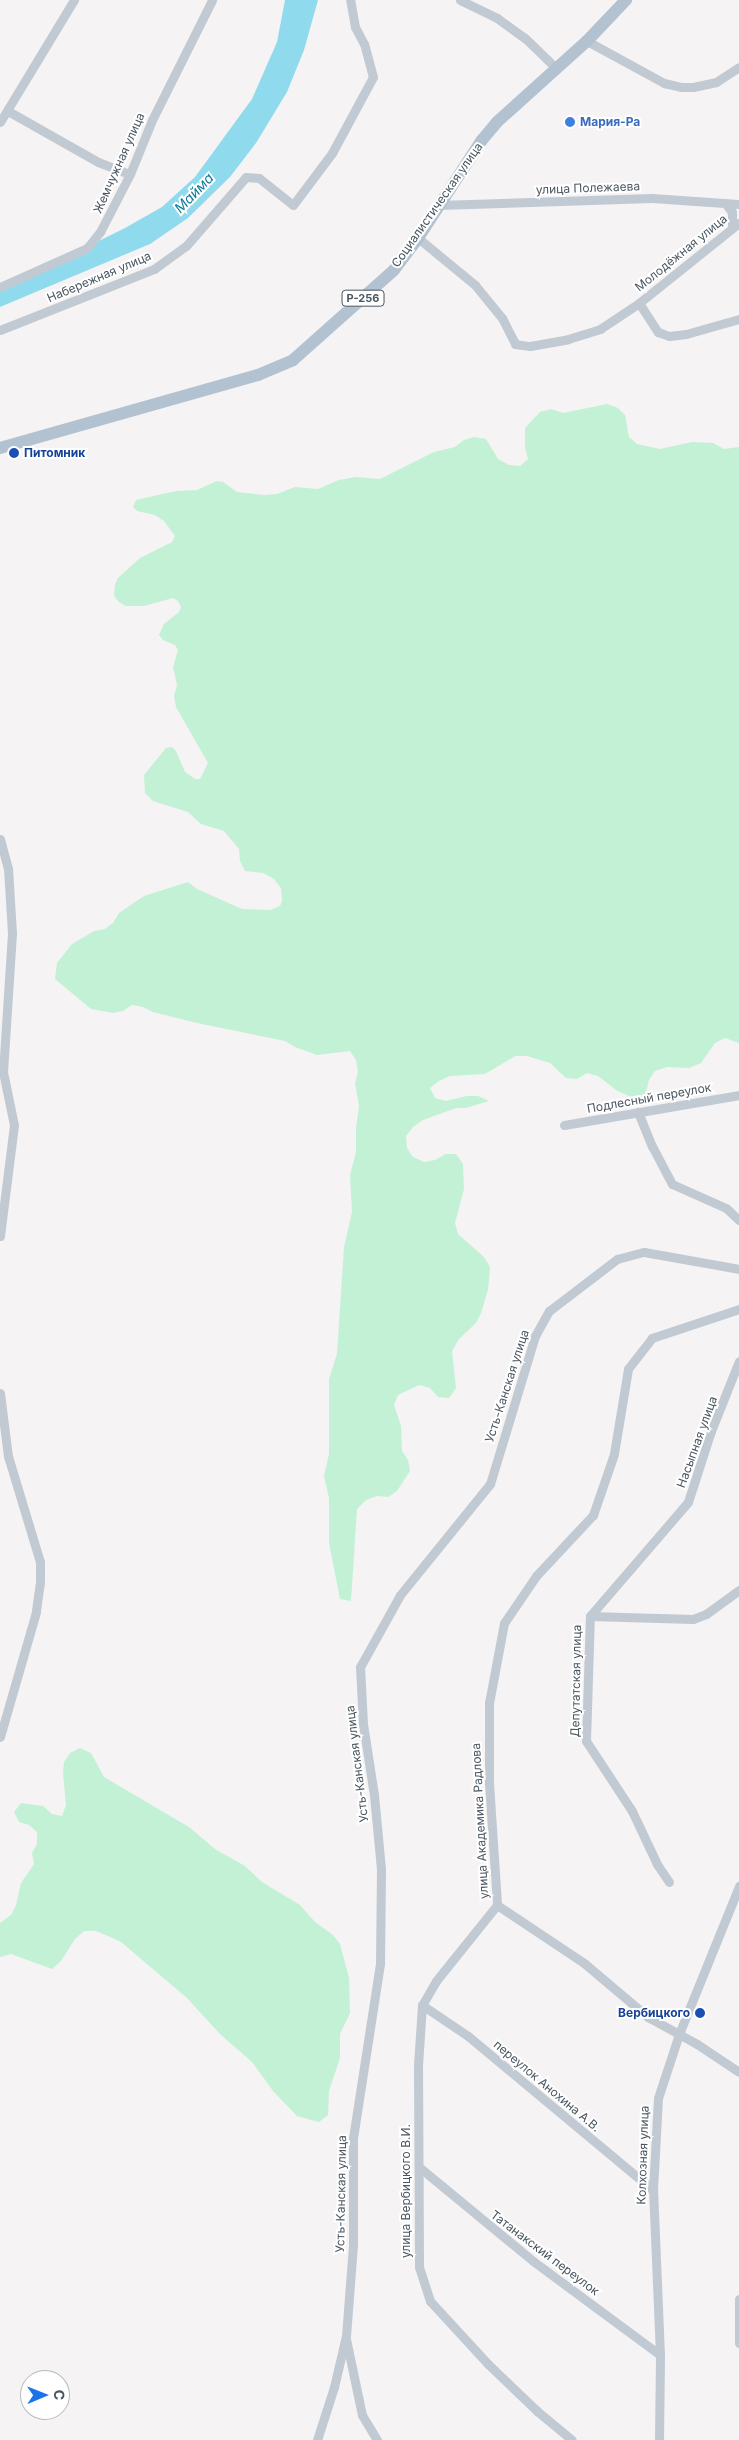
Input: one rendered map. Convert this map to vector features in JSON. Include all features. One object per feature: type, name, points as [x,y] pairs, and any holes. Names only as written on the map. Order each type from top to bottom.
[{"type":"main road","name":"Социалистическая улица","points":[[0,448],[258,375],[287,363],[313,345],[394,270],[418,238],[482,140],[497,122],[588,41],[626,0]]},
{"type":"street","points":[[0,122],[74,0]]},
{"type":"street","name":"Жемчужная улица","points":[[0,287],[87,248],[100,232],[130,174],[152,120],[212,0]]},
{"type":"street","name":"Набережная улица","points":[[0,330],[154,268],[186,246],[246,177],[259,178],[293,205],[332,153],[373,77],[364,44],[355,27],[350,0]]},
{"type":"street","points":[[460,0],[497,18],[525,38],[556,68]]},
{"type":"street","points":[[588,41],[664,83],[681,87],[693,88],[716,82],[739,67]]},
{"type":"street","points":[[8,111],[98,162],[130,174]]},
{"type":"street","name":"улица Полежаева","points":[[438,205],[652,198],[739,204]]},
{"type":"street","points":[[725,203],[732,212],[735,225]]},
{"type":"street","name":"Молодёжная улица","points":[[418,238],[475,285],[502,318],[515,344],[530,346],[568,339],[600,329],[638,303],[735,225]]},
{"type":"street","name":"Молодёжная улица","points":[[638,303],[658,332],[669,336],[686,334],[739,319]]},
{"type":"street","points":[[0,840],[8,868],[12,933],[3,1072],[14,1125],[0,1236]]},
{"type":"street","name":"Подлесный переулок","points":[[564,1125],[739,1095]]},
{"type":"street","points":[[638,1112],[652,1146],[672,1184],[726,1208],[739,1220]]},
{"type":"street","name":"Усть-Канская улица","points":[[317,2440],[334,2387],[346,2336],[353,2246],[353,2138],[380,1964],[381,1869],[374,1795],[363,1724],[360,1667],[400,1594],[490,1484],[532,1345],[549,1311],[617,1259],[644,1252],[739,1270]]},
{"type":"street","name":"улица Академика Радлова","points":[[739,1309],[652,1338],[628,1369],[614,1454],[593,1515],[536,1576],[504,1622],[489,1703],[488,1782],[497,1905],[584,1963],[648,2017],[739,2072]]},
{"type":"street","name":"Насыпная улица","points":[[590,1616],[688,1502],[712,1431],[739,1362]]},
{"type":"street","points":[[0,1393],[8,1456],[40,1562],[40,1582],[36,1612],[0,1737]]},
{"type":"street","name":"Депутатская улица","points":[[669,1882],[656,1864],[632,1811],[586,1741],[590,1616],[694,1619],[706,1614],[739,1590]]},
{"type":"street","name":"Колхозная улица","points":[[659,2440],[660,2355],[653,2190],[658,2098],[679,2034],[739,1886]]},
{"type":"street","name":"улица Вербицкого В.И.","points":[[497,1905],[436,1981],[422,2005],[418,2065],[419,2267],[430,2301],[488,2364],[537,2411],[572,2440]]},
{"type":"street","name":"переулок Анохина А.В.","points":[[422,2005],[468,2036],[653,2190]]},
{"type":"street","name":"Татанакский переулок","points":[[419,2168],[533,2261],[660,2355]]},
{"type":"street","points":[[739,2299],[739,2343]]},
{"type":"street","points":[[346,2336],[362,2415],[377,2440]]},
{"type":"green space","points":[[607,404],[618,408],[625,415],[629,437],[637,444],[660,449],[692,442],[713,443],[724,449],[739,447],[739,1043],[725,1038],[715,1043],[701,1063],[689,1068],[667,1067],[655,1071],[649,1080],[646,1092],[639,1101],[616,1090],[598,1076],[587,1073],[577,1079],[566,1078],[550,1063],[527,1056],[515,1056],[485,1074],[450,1076],[430,1088],[435,1098],[446,1101],[467,1096],[478,1096],[489,1101],[466,1108],[456,1108],[423,1120],[413,1127],[406,1136],[407,1148],[413,1157],[424,1162],[435,1160],[446,1154],[456,1154],[463,1164],[464,1189],[455,1223],[458,1234],[484,1257],[490,1267],[488,1290],[476,1323],[459,1339],[452,1351],[456,1388],[449,1398],[438,1397],[430,1388],[419,1385],[398,1395],[394,1405],[401,1426],[402,1451],[408,1460],[410,1471],[397,1491],[388,1497],[377,1496],[366,1500],[357,1509],[351,1601],[340,1599],[329,1543],[329,1498],[324,1476],[329,1454],[329,1379],[337,1354],[344,1247],[352,1212],[350,1175],[356,1152],[356,1128],[359,1106],[355,1083],[358,1072],[356,1060],[350,1051],[317,1055],[285,1041],[197,1023],[153,1012],[143,1007],[132,1005],[123,1011],[113,1013],[91,1009],[55,979],[57,963],[72,944],[94,931],[105,929],[113,923],[119,913],[144,896],[188,882],[197,889],[242,909],[270,910],[280,906],[282,901],[281,888],[274,879],[263,873],[245,871],[240,861],[239,849],[224,831],[201,824],[188,812],[153,801],[145,793],[144,775],[166,748],[172,747],[176,751],[185,772],[195,779],[200,779],[208,763],[176,707],[174,696],[177,685],[173,667],[178,650],[175,645],[163,640],[159,635],[164,624],[179,612],[181,607],[178,601],[173,598],[144,606],[126,606],[114,596],[115,584],[118,578],[140,558],[172,542],[175,536],[164,521],[155,515],[137,511],[133,507],[136,500],[176,491],[197,490],[217,481],[223,482],[237,492],[264,495],[277,494],[295,487],[318,489],[339,480],[356,477],[380,479],[434,452],[455,447],[464,440],[474,437],[486,439],[498,459],[509,465],[520,466],[528,459],[525,448],[525,428],[540,412],[551,409],[563,413]]},
{"type":"green space","points":[[80,1748],[91,1753],[104,1777],[189,1827],[215,1849],[245,1866],[262,1882],[300,1905],[315,1922],[333,1935],[340,1944],[349,1978],[350,2013],[340,2034],[340,2058],[329,2091],[328,2115],[319,2122],[297,2116],[273,2091],[252,2062],[220,2034],[187,1998],[121,1942],[96,1931],[84,1931],[75,1939],[61,1961],[52,1969],[11,1954],[0,1957],[0,1923],[11,1915],[16,1905],[21,1883],[34,1864],[32,1853],[37,1844],[37,1832],[29,1825],[19,1822],[14,1812],[21,1803],[43,1806],[52,1814],[62,1816],[66,1805],[63,1773],[64,1762],[70,1753]]},
{"type":"water","name":"Майма","points":[[285,0],[318,0],[304,50],[287,92],[256,143],[230,177],[188,218],[150,244],[0,307],[0,290],[125,228],[162,207],[195,177],[252,99],[277,42]]},
{"type":"place","name":"Мария-Ра","points":[[570,122]]},
{"type":"place","name":"Питомник","points":[[14,453]]},
{"type":"place","name":"Вербицкого","points":[[700,2013]]}]
